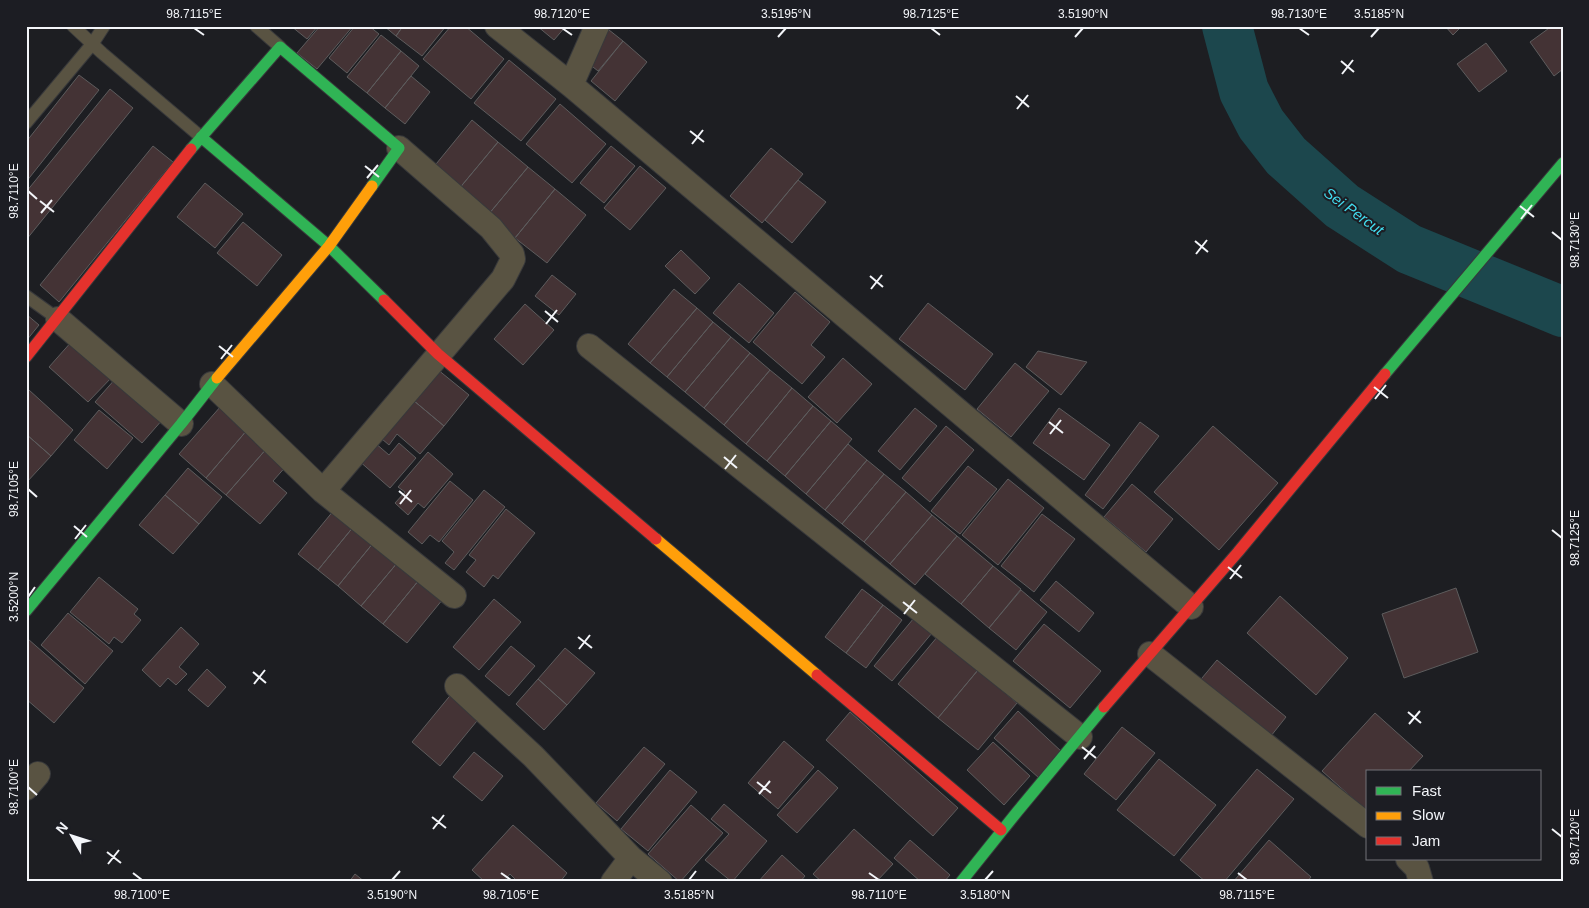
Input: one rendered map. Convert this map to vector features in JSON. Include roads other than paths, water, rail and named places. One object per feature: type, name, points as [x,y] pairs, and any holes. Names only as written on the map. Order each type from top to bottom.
[{"type":"street","points":[[497,26],[571,85],[1191,606]]},
{"type":"street","points":[[571,85],[597,26]]},
{"type":"street","points":[[26,357],[201,137],[280,47],[491,228],[512,254],[513,260],[503,279],[323,491]]},
{"type":"street","points":[[201,137],[330,246],[438,354],[1001,830]]},
{"type":"street","points":[[26,611],[212,384],[330,246],[399,148]]},
{"type":"street","points":[[961,882],[1001,830],[1563,163]]},
{"type":"street","points":[[58,318],[181,424]]},
{"type":"street","points":[[589,346],[1080,737]]},
{"type":"street","points":[[212,384],[323,491],[454,596]]},
{"type":"street","points":[[1150,654],[1366,824]]},
{"type":"street","points":[[457,686],[533,756],[631,858],[660,882]]},
{"type":"street","points":[[613,882],[631,858]]},
{"type":"street","points":[[1409,860],[1417,868],[1421,882]]},
{"type":"lane","points":[[73,26],[201,137]]},
{"type":"lane","points":[[26,123],[93,43],[104,26]]},
{"type":"lane","points":[[256,26],[280,47]]},
{"type":"lane","points":[[26,296],[58,318]]},
{"type":"waterway","name":"Sei Percut","points":[[1227,26],[1244,91],[1261,124],[1286,156],[1342,206],[1409,249],[1563,312]]}]
